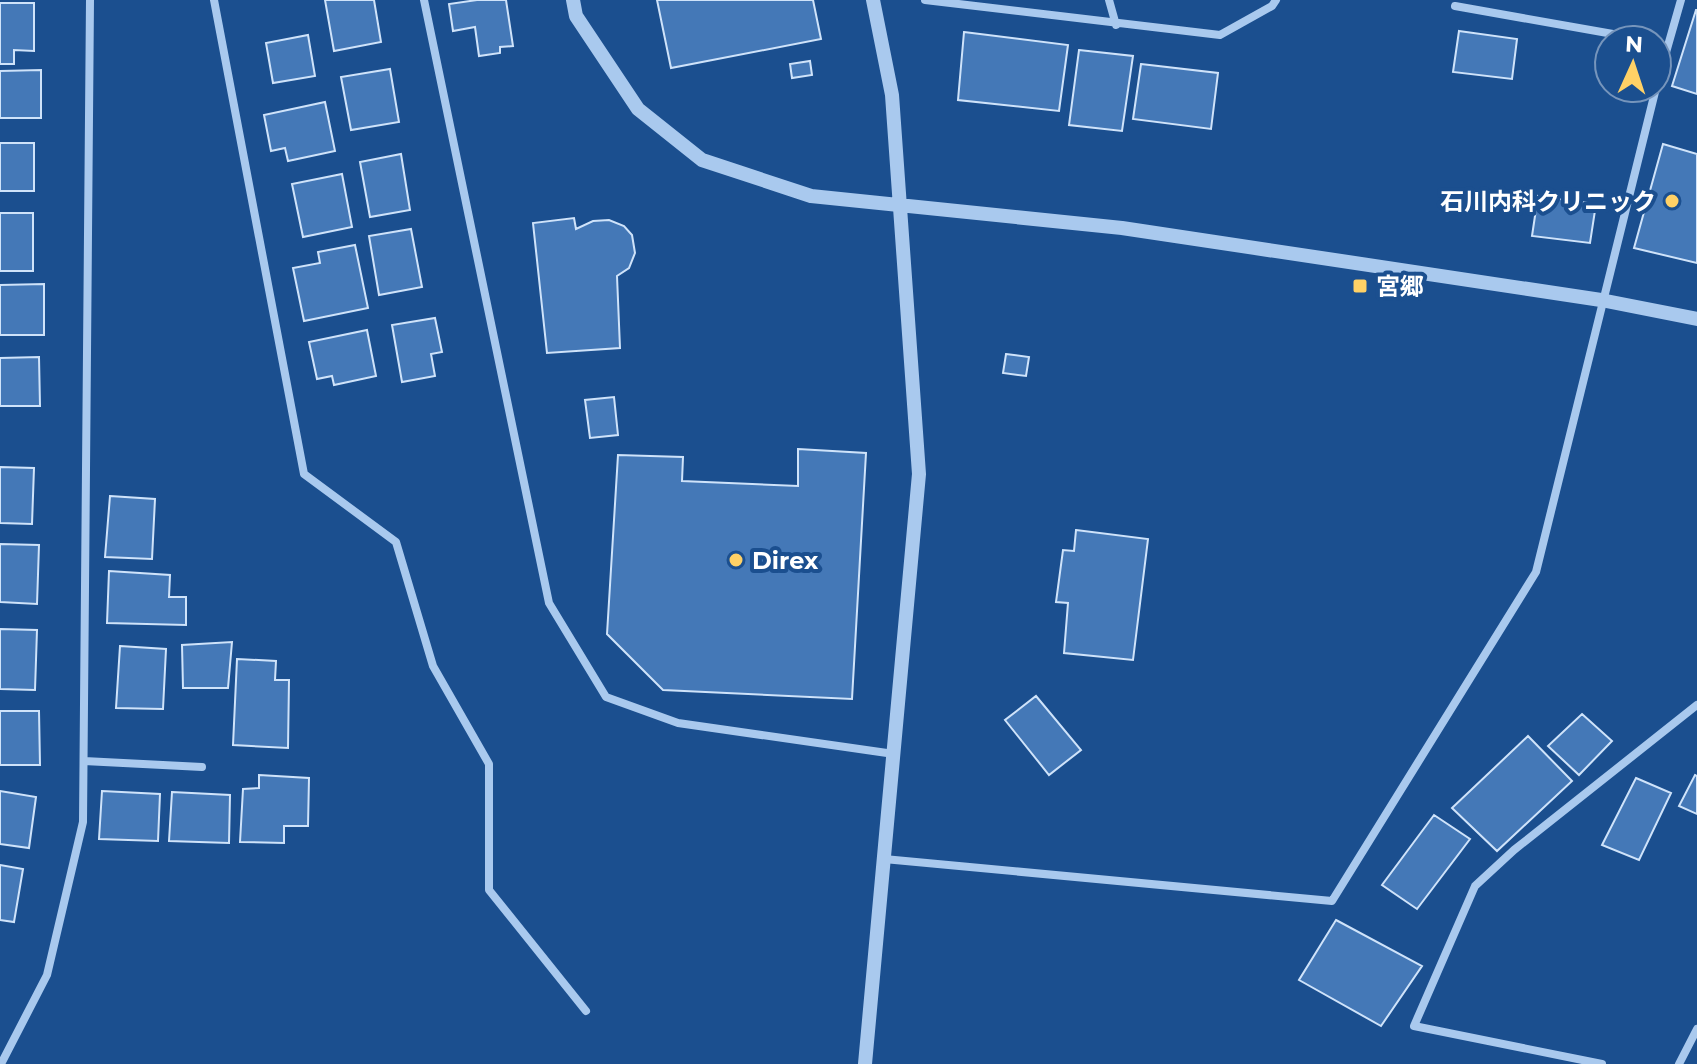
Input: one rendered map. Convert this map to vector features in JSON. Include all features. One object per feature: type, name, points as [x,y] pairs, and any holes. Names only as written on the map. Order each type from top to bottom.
[{"type":"street","points":[[1,1064],[47,975],[83,822],[90,0]]},
{"type":"street","points":[[214,0],[304,474],[396,542],[433,666],[489,764],[489,890],[586,1011]]},
{"type":"street","points":[[424,0],[549,603],[574,646],[606,697],[678,723],[895,754]]},
{"type":"street","points":[[573,0],[576,16],[638,109],[702,160],[811,196],[1122,228],[1601,300],[1697,319]]},
{"type":"street","points":[[865,1064],[919,474],[892,95],[873,0]]},
{"type":"street","points":[[925,0],[1220,35],[1272,6],[1276,0]]},
{"type":"street","points":[[1109,0],[1116,25]]},
{"type":"street","points":[[1673,27],[1681,0]]},
{"type":"street","points":[[1455,6],[1593,30]]},
{"type":"street","points":[[884,859],[1332,901],[1536,572],[1651,104]]},
{"type":"street","points":[[1602,1064],[1414,1026],[1475,886],[1514,850],[1697,705]]},
{"type":"street","points":[[84,761],[202,767]]},
{"type":"street","points":[[1679,1064],[1697,1029]]},
{"type":"building","points":[[325,0],[374,0],[381,42],[334,51]]},
{"type":"building","points":[[506,0],[513,46],[500,47],[500,53],[479,56],[475,27],[453,31],[449,4]]},
{"type":"building","points":[[657,0],[813,0],[821,39],[671,68]]},
{"type":"building","points":[[0,3],[34,3],[34,51],[14,50],[14,64],[0,64]]},
{"type":"building","points":[[1697,10],[1697,94],[1673,86]]},
{"type":"building","points":[[1459,31],[1517,39],[1512,79],[1453,72]]},
{"type":"building","points":[[964,32],[1068,45],[1059,111],[958,100]]},
{"type":"building","points":[[308,35],[315,76],[273,83],[266,43]]},
{"type":"building","points":[[1079,50],[1133,56],[1122,131],[1069,125]]},
{"type":"building","points":[[810,61],[812,75],[792,78],[790,64]]},
{"type":"building","points":[[1141,64],[1218,73],[1211,129],[1133,119]]},
{"type":"building","points":[[390,69],[399,122],[351,130],[341,77]]},
{"type":"building","points":[[41,70],[41,118],[0,118],[0,71]]},
{"type":"building","points":[[325,102],[335,151],[288,161],[285,148],[271,151],[264,115]]},
{"type":"building","points":[[0,143],[34,143],[34,191],[0,191]]},
{"type":"building","name":"石川内科クリニック","points":[[1663,144],[1697,154],[1697,263],[1634,248]]},
{"type":"building","points":[[401,154],[410,210],[370,217],[360,162]]},
{"type":"building","points":[[342,174],[352,227],[303,237],[292,184]]},
{"type":"building","points":[[1538,196],[1596,204],[1590,243],[1532,236]]},
{"type":"building","points":[[0,213],[33,213],[33,271],[0,271]]},
{"type":"building","points":[[574,218],[576,229],[593,221],[609,220],[624,226],[632,235],[635,253],[629,268],[617,276],[620,348],[547,353],[533,223]]},
{"type":"building","points":[[411,229],[422,287],[379,295],[369,236]]},
{"type":"building","points":[[355,245],[368,308],[304,321],[293,268],[320,263],[318,252]]},
{"type":"building","points":[[44,284],[44,335],[0,335],[0,285]]},
{"type":"building","points":[[435,318],[442,352],[431,354],[435,376],[402,382],[392,325]]},
{"type":"building","points":[[367,330],[376,376],[334,385],[332,376],[317,379],[309,342]]},
{"type":"building","points":[[1006,354],[1029,357],[1026,376],[1003,373]]},
{"type":"building","points":[[39,357],[40,406],[0,406],[0,358]]},
{"type":"building","points":[[614,397],[618,435],[590,438],[585,400]]},
{"type":"building","name":"Direx","points":[[798,449],[866,453],[852,699],[663,690],[607,634],[618,455],[683,457],[682,481],[798,486]]},
{"type":"building","points":[[0,467],[34,468],[32,524],[0,523]]},
{"type":"building","points":[[110,496],[155,499],[152,559],[105,557]]},
{"type":"building","points":[[1076,530],[1148,539],[1133,660],[1064,653],[1068,603],[1056,602],[1063,550],[1074,551]]},
{"type":"building","points":[[0,544],[39,545],[37,604],[0,602]]},
{"type":"building","points":[[109,571],[170,575],[169,597],[186,597],[186,625],[107,623]]},
{"type":"building","points":[[0,629],[37,630],[35,690],[0,689]]},
{"type":"building","points":[[232,642],[228,688],[183,688],[182,645]]},
{"type":"building","points":[[120,646],[166,649],[163,709],[116,708]]},
{"type":"building","points":[[237,659],[276,661],[275,680],[289,680],[288,748],[233,745]]},
{"type":"building","points":[[1036,696],[1081,750],[1049,775],[1005,720]]},
{"type":"building","points":[[0,711],[39,711],[40,765],[0,765]]},
{"type":"building","points":[[1582,714],[1612,741],[1579,775],[1548,746]]},
{"type":"building","points":[[1528,736],[1572,781],[1497,851],[1452,808]]},
{"type":"building","points":[[259,775],[309,778],[308,826],[284,826],[284,843],[240,842],[243,789],[259,788]]},
{"type":"building","points":[[1697,776],[1697,814],[1679,806]]},
{"type":"building","points":[[1636,778],[1671,793],[1639,860],[1602,845]]},
{"type":"building","points":[[0,791],[36,797],[29,848],[0,844]]},
{"type":"building","points":[[102,791],[160,794],[158,841],[99,839]]},
{"type":"building","points":[[172,792],[230,795],[229,843],[169,841]]},
{"type":"building","points":[[1434,815],[1470,839],[1417,909],[1382,885]]},
{"type":"building","points":[[0,865],[23,869],[14,922],[0,920]]},
{"type":"building","points":[[1336,920],[1422,966],[1381,1026],[1299,980]]},
{"type":"place","name":"石川内科クリニック","points":[[1672,201]]},
{"type":"place","name":"宮郷","points":[[1360,286]]},
{"type":"place","name":"Direx","points":[[736,560]]}]
